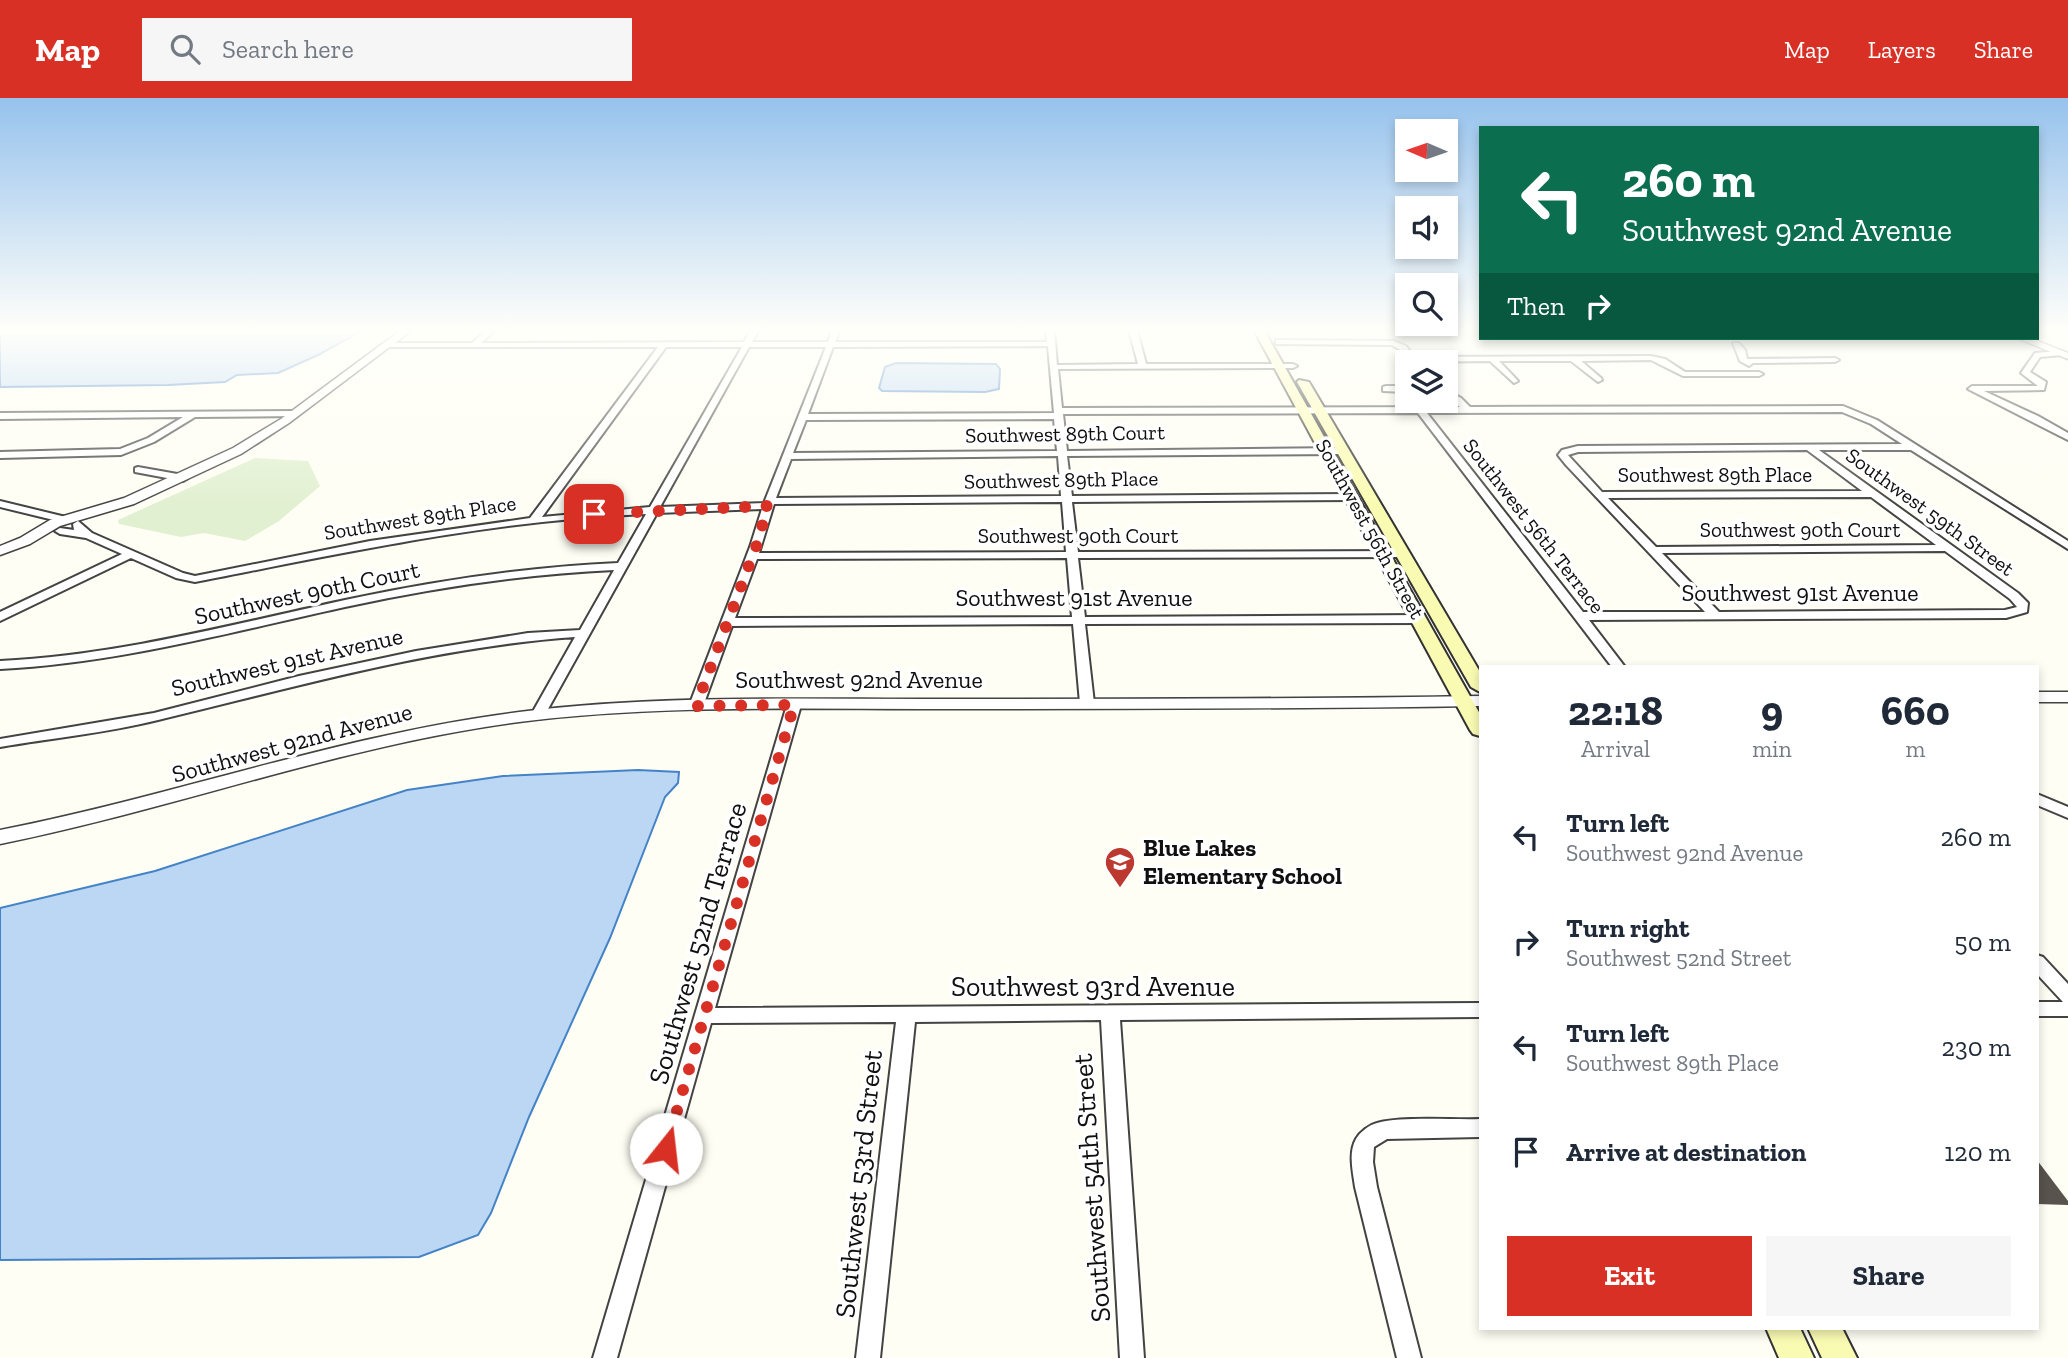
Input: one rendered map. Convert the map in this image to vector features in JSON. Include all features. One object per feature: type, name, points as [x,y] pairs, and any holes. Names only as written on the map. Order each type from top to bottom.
[{"type":"main road","name":"Southwest 56th Street","points":[[1296,389],[1303,408],[1420,619],[1473,701],[1479,726]]},
{"type":"main road","name":"Southwest 56th Street","points":[[1304,389],[1319,410],[1479,685]]},
{"type":"main road","points":[[1783,1330],[1797,1358]]},
{"type":"main road","points":[[1825,1330],[1840,1358]]},
{"type":"street","points":[[0,551],[183,478],[244,447],[328,389]]},
{"type":"street","points":[[534,520],[631,389]]},
{"type":"street","points":[[538,715],[722,389]]},
{"type":"street","points":[[696,706],[813,389]]},
{"type":"street","points":[[1055,389],[1087,704]]},
{"type":"street","points":[[1386,389],[1395,389]]},
{"type":"street","points":[[1974,389],[2068,437]]},
{"type":"street","points":[[1458,400],[1467,409]]},
{"type":"street","points":[[802,417],[1303,408],[1395,409]]},
{"type":"street","points":[[1458,409],[1848,409],[1864,416],[2068,546]]},
{"type":"street","name":"Southwest 56th Terrace","points":[[1423,413],[1617,665]]},
{"type":"street","points":[[0,416],[294,414]]},
{"type":"street","points":[[0,455],[107,454],[126,451],[195,415]]},
{"type":"street","name":"Southwest 59th Street","points":[[1808,447],[2018,599],[2023,606],[2021,611]]},
{"type":"street","points":[[1716,616],[1565,458],[1565,452],[1578,449],[1913,447]]},
{"type":"street","name":"Southwest 89th Court","points":[[787,456],[1343,451]]},
{"type":"street","points":[[138,470],[183,478]]},
{"type":"street","name":"Southwest 89th Place","points":[[1601,495],[1871,494]]},
{"type":"street","name":"Southwest 89th Place","points":[[0,504],[28,510],[180,576],[202,578],[370,544],[534,520],[654,510],[769,504],[1353,498]]},
{"type":"street","name":"Southwest 90th Court","points":[[1653,550],[1948,548]]},
{"type":"street","points":[[0,617],[131,554]]},
{"type":"street","name":"Southwest 90th Court","points":[[753,556],[1404,554]]},
{"type":"street","name":"Southwest 90th Court","points":[[0,665],[138,650],[340,605],[470,582],[623,566]]},
{"type":"street","name":"Southwest 91st Avenue","points":[[1579,617],[1999,614],[2021,611]]},
{"type":"street","name":"Southwest 91st Avenue","points":[[728,622],[1420,619]]},
{"type":"street","name":"Southwest 91st Avenue","points":[[0,743],[154,718],[299,680],[416,654],[528,637],[585,633]]},
{"type":"street","points":[[2039,697],[2068,697]]},
{"type":"street","name":"Southwest 92nd Avenue","points":[[0,838],[151,805],[324,756],[396,739],[451,727],[538,715],[696,706],[1473,701]]},
{"type":"street","name":"Southwest 52nd Terrace","points":[[605,1358],[794,705]]},
{"type":"street","points":[[2042,801],[2068,813]]},
{"type":"street","points":[[2039,964],[2068,996]]},
{"type":"street","points":[[2039,1009],[2068,1009]]},
{"type":"street","name":"Southwest 93rd Avenue","points":[[705,1016],[1479,1010]]},
{"type":"street","name":"Southwest 54th Street","points":[[1110,1014],[1132,1358]]},
{"type":"street","name":"Southwest 53rd Street","points":[[869,1358],[906,1016]]},
{"type":"street","points":[[1409,1358],[1366,1187],[1362,1162],[1364,1143],[1377,1132],[1387,1130],[1479,1128]]},
{"type":"green space","points":[[255,458],[308,461],[320,486],[279,521],[245,541],[204,533],[181,537],[119,524],[118,520]]},
{"type":"water","points":[[880,389],[999,389],[985,392],[882,391]]},
{"type":"water","points":[[638,770],[679,772],[678,783],[665,797],[610,938],[529,1117],[491,1213],[478,1235],[419,1257],[0,1260],[0,908],[155,871],[407,790],[503,776]]},
{"type":"building","points":[[2039,1163],[2068,1201],[2068,1205],[2039,1204]]},
{"type":"place","name":"Blue Lakes Elementary School","points":[[1120,889]]},
{"type":"route","points":[[594,514],[768,506],[756,547],[696,706],[794,705],[666,1149]]}]
